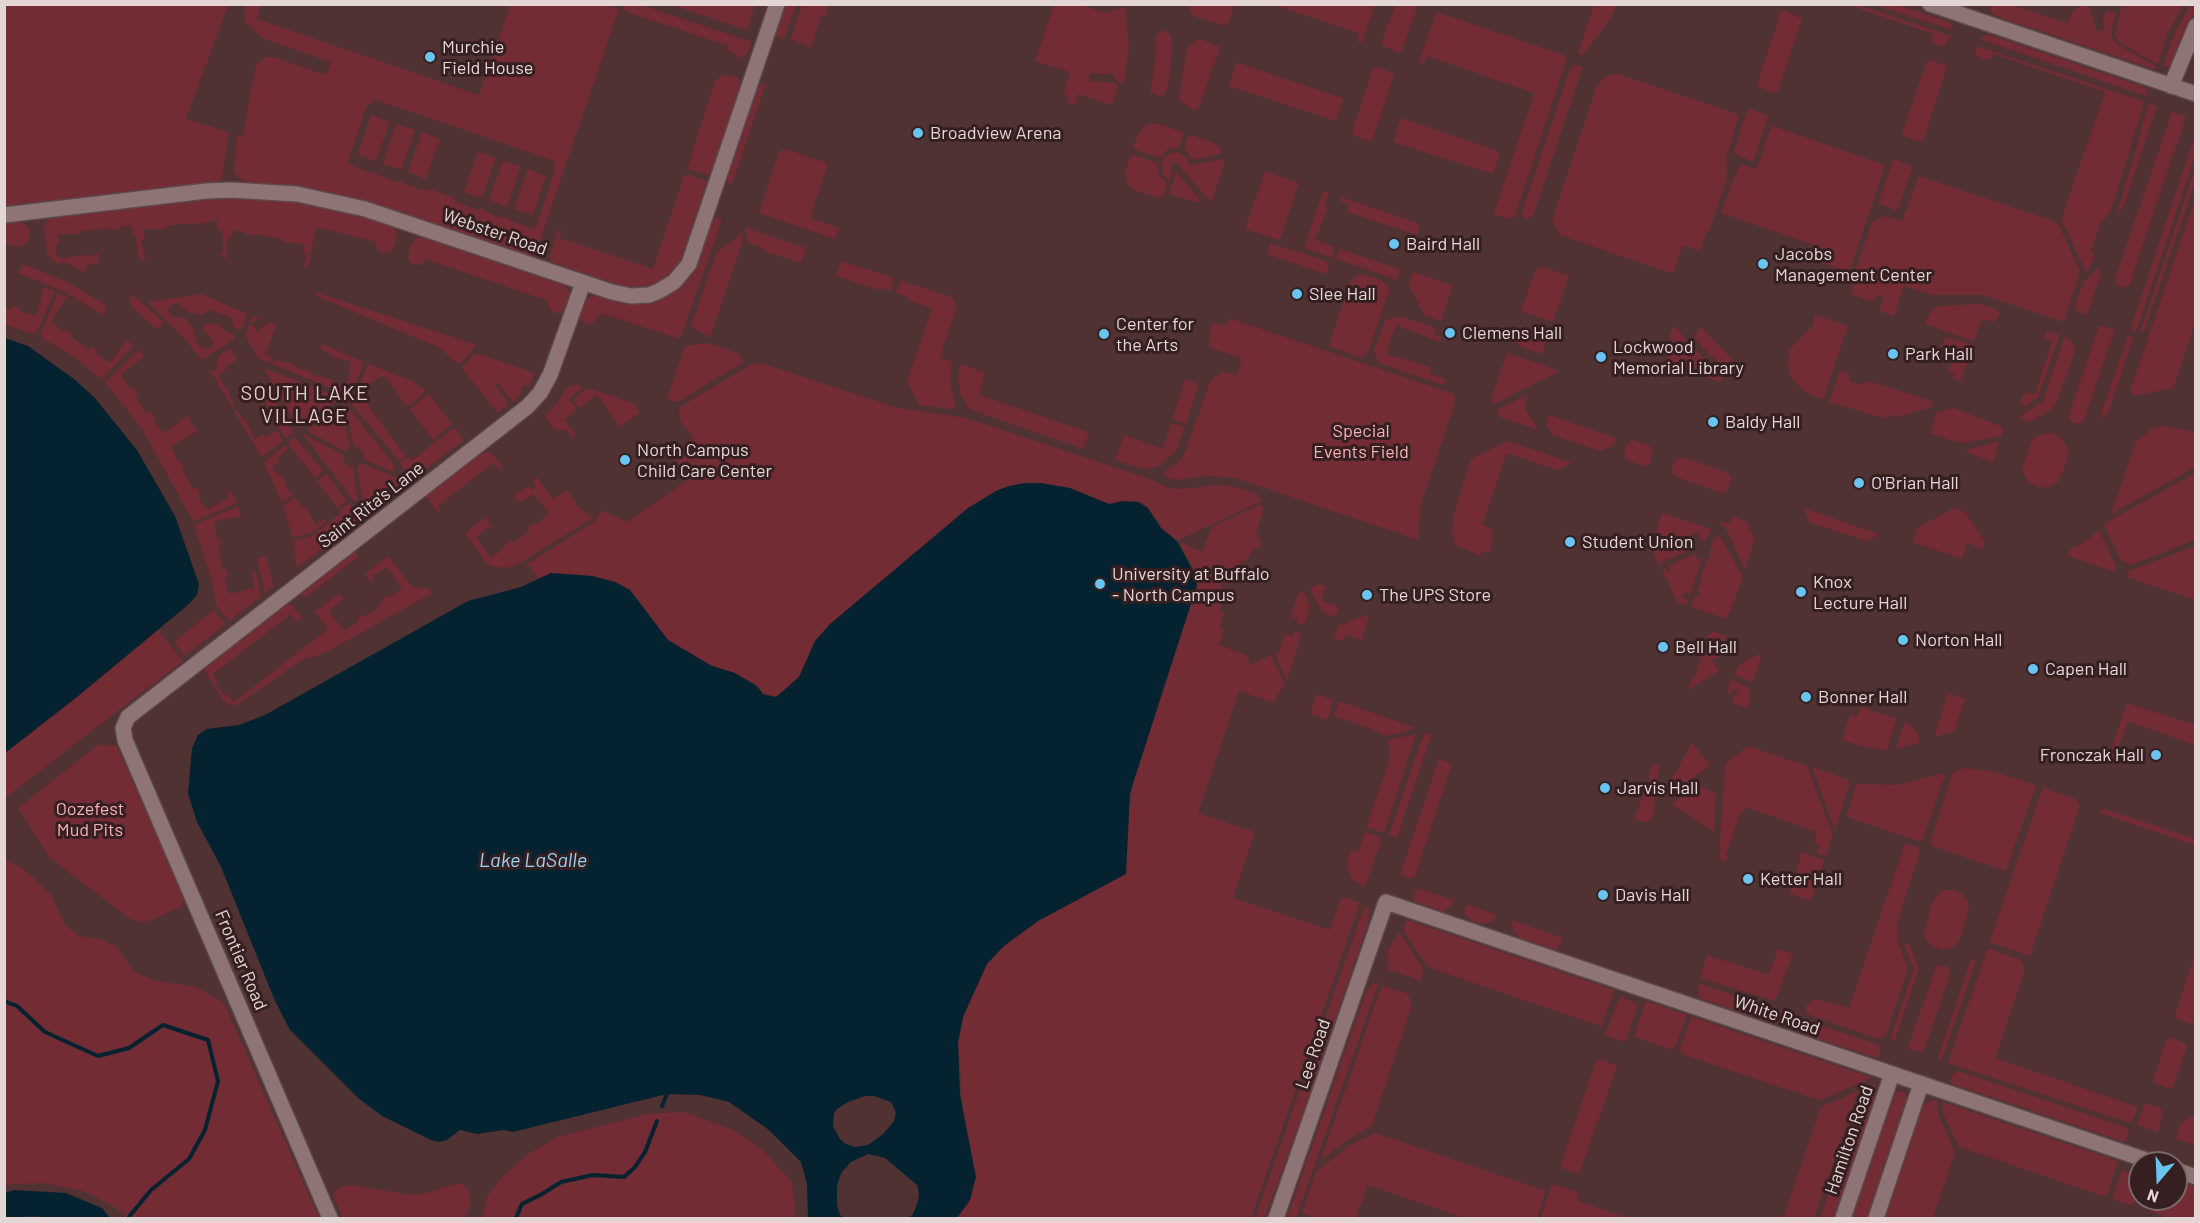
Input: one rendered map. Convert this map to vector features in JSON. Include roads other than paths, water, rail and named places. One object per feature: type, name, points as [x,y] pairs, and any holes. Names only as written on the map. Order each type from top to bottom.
[{"type":"street","name":"Webster Road","points":[[4,215],[206,191],[231,190],[297,194],[365,209],[621,295],[649,295],[674,282],[689,264],[777,4]]},
{"type":"street","points":[[1930,4],[2196,94]]},
{"type":"street","points":[[2171,86],[2196,26]]},
{"type":"street","name":"Saint Rita's Lane","points":[[128,717],[527,407],[540,393],[550,375],[583,283]]},
{"type":"street","name":"Frontier Road","points":[[128,717],[123,728],[125,740],[330,1218]]},
{"type":"street","name":"White Road","points":[[1386,902],[2128,1154]]},
{"type":"street","name":"Lee Road","points":[[1276,1218],[1386,902]]},
{"type":"street","name":"Hamilton Road","points":[[1842,1218],[1892,1074]]},
{"type":"street","points":[[1876,1218],[1921,1084]]},
{"type":"water","points":[[5,338],[28,346],[74,379],[94,397],[137,450],[175,516],[199,584],[197,595],[189,604],[5,753]]},
{"type":"water","name":"Lake LaSalle","points":[[1041,483],[1070,488],[1109,504],[1123,501],[1139,502],[1148,508],[1161,528],[1177,541],[1196,576],[1197,585],[1130,793],[1126,874],[1038,921],[1004,946],[987,964],[963,1017],[958,1043],[960,1095],[976,1177],[970,1200],[957,1218],[909,1218],[918,1201],[917,1185],[885,1158],[868,1154],[851,1162],[839,1179],[837,1205],[840,1215],[845,1218],[808,1218],[807,1184],[801,1162],[769,1130],[729,1102],[700,1095],[667,1094],[513,1132],[503,1130],[477,1134],[460,1130],[447,1140],[440,1142],[431,1140],[382,1116],[358,1098],[290,1030],[275,1001],[221,867],[197,822],[188,794],[192,748],[198,735],[207,729],[239,725],[265,715],[468,601],[521,587],[551,573],[592,576],[615,582],[630,590],[668,640],[712,666],[735,673],[757,686],[763,694],[776,697],[799,677],[815,641],[830,624],[968,508],[1009,486]],"holes":[[[865,1096],[874,1096],[891,1102],[896,1112],[894,1121],[883,1134],[868,1145],[854,1147],[846,1144],[840,1139],[833,1126],[834,1113],[848,1102]]]},
{"type":"water","points":[[14,1190],[66,1193],[102,1208],[110,1218],[44,1218],[39,1216],[5,1218],[5,1193]]},
{"type":"waterway","points":[[4,1001],[17,1006],[45,1032],[98,1056],[129,1048],[163,1025],[208,1040],[218,1081],[205,1130],[189,1159],[151,1190],[128,1218]]},
{"type":"waterway","points":[[662,1106],[667,1094]]},
{"type":"waterway","points":[[516,1218],[522,1204],[561,1182],[593,1175],[624,1177],[635,1167],[645,1152],[657,1121]]},
{"type":"place","name":"Murchie Field House","points":[[430,57]]},
{"type":"place","name":"Broadview Arena","points":[[918,133]]},
{"type":"place","name":"Baird Hall","points":[[1394,244]]},
{"type":"place","name":"Jacobs Management Center","points":[[1763,264]]},
{"type":"place","name":"Slee Hall","points":[[1297,294]]},
{"type":"place","name":"Clemens Hall","points":[[1450,333]]},
{"type":"place","name":"Center for the Arts","points":[[1104,334]]},
{"type":"place","name":"Park Hall","points":[[1893,354]]},
{"type":"place","name":"Lockwood Memorial Library","points":[[1601,357]]},
{"type":"place","name":"Baldy Hall","points":[[1713,422]]},
{"type":"place","name":"North Campus Child Care Center","points":[[625,460]]},
{"type":"place","name":"O'Brian Hall","points":[[1859,483]]},
{"type":"place","name":"Student Union","points":[[1570,542]]},
{"type":"place","name":"University at Buffalo - North Campus","points":[[1100,584]]},
{"type":"place","name":"Knox Lecture Hall","points":[[1801,592]]},
{"type":"place","name":"The UPS Store","points":[[1367,595]]},
{"type":"place","name":"Norton Hall","points":[[1903,640]]},
{"type":"place","name":"Bell Hall","points":[[1663,647]]},
{"type":"place","name":"Capen Hall","points":[[2033,669]]},
{"type":"place","name":"Bonner Hall","points":[[1806,697]]},
{"type":"place","name":"Fronczak Hall","points":[[2156,755]]},
{"type":"place","name":"Jarvis Hall","points":[[1605,788]]},
{"type":"place","name":"Ketter Hall","points":[[1748,879]]},
{"type":"place","name":"Davis Hall","points":[[1603,895]]},
{"type":"district","name":"SOUTH LAKE VILLAGE","points":[[305,404]]},
{"type":"park label","name":"Special Events Field","points":[[1361,441]]},
{"type":"park label","name":"Oozefest Mud Pits","points":[[90,819]]}]
